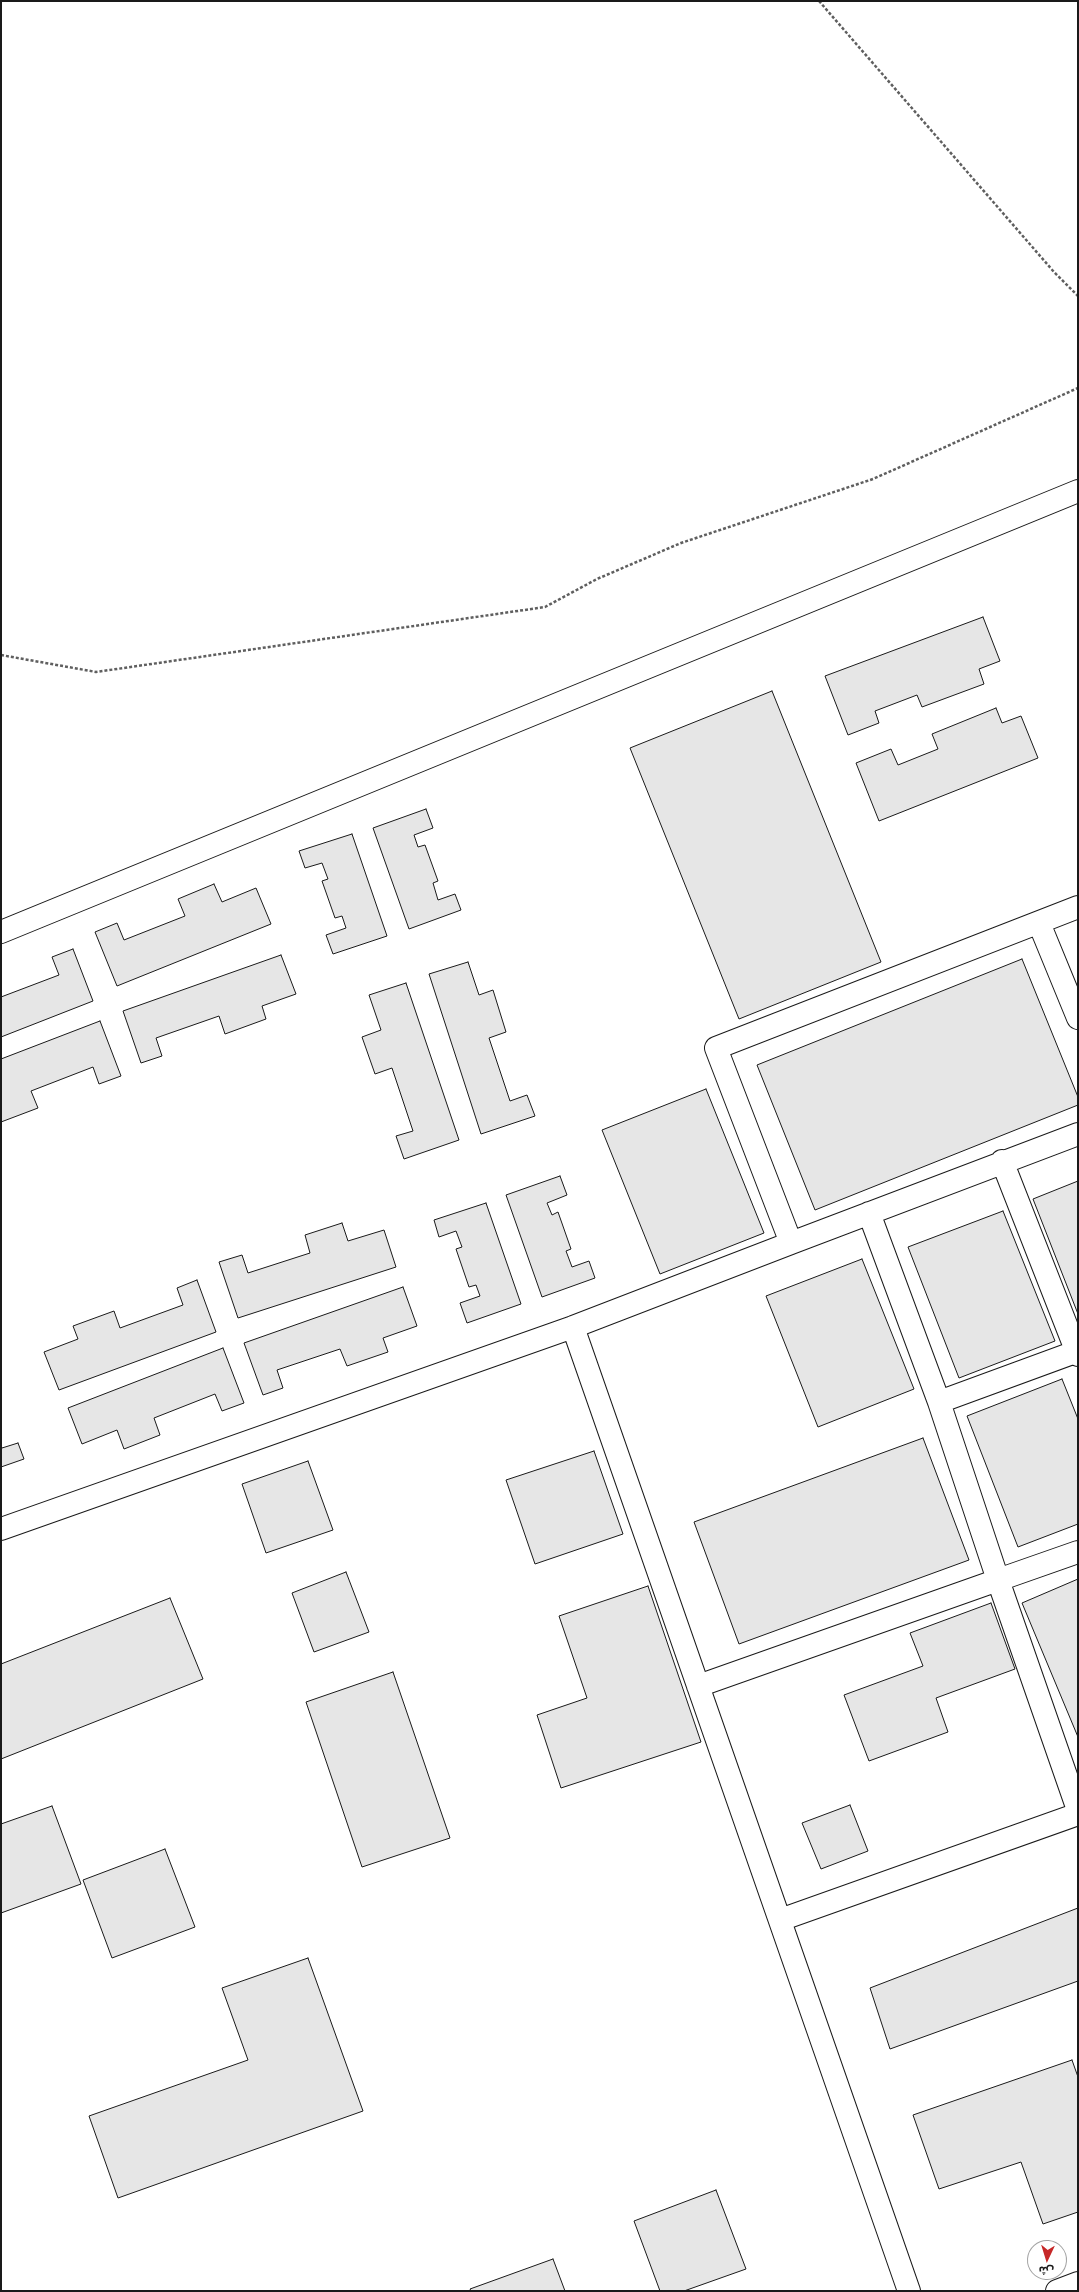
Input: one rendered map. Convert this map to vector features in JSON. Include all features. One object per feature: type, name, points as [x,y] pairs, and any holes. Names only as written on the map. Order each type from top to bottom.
[{"type":"street","points":[[1,932],[1078,491]]},
{"type":"street","points":[[791,1243],[716,1048],[1078,908]]},
{"type":"street","points":[[1039,923],[1078,1018]]},
{"type":"street","points":[[1,1529],[573,1327],[1002,1161],[1078,1134]]},
{"type":"street","points":[[939,1402],[1078,1352],[1002,1161]]},
{"type":"street","points":[[869,1213],[939,1402],[998,1580],[1078,1810]]},
{"type":"street","points":[[573,1327],[909,2291]]},
{"type":"street","points":[[698,1686],[1078,1552]]},
{"type":"street","points":[[780,1920],[1078,1814]]},
{"type":"street","points":[[1057,2291],[1078,2283]]},
{"type":"path","points":[[819,1],[1049,266],[1078,296]]},
{"type":"path","points":[[1,655],[96,672],[545,607],[597,579],[681,543],[873,479],[1078,388]]},
{"type":"building","points":[[983,617],[1000,661],[979,669],[984,684],[922,707],[917,695],[875,711],[879,723],[848,735],[825,676]]},
{"type":"building","points":[[772,691],[881,962],[739,1019],[630,748]]},
{"type":"building","points":[[996,708],[1002,723],[1021,716],[1038,758],[879,821],[856,763],[891,749],[898,765],[938,749],[932,734]]},
{"type":"building","points":[[426,809],[433,828],[414,835],[418,847],[425,845],[438,881],[433,883],[438,900],[455,894],[461,910],[409,929],[373,828]]},
{"type":"building","points":[[352,834],[387,936],[333,954],[326,935],[346,928],[342,916],[335,918],[322,881],[328,879],[322,863],[305,868],[299,851]]},
{"type":"building","points":[[214,884],[222,902],[256,888],[271,924],[117,986],[95,932],[117,923],[124,940],[185,916],[178,899]]},
{"type":"building","points":[[73,949],[93,1001],[1,1037],[1,997],[59,975],[52,957]]},
{"type":"building","points":[[281,955],[296,994],[262,1006],[266,1019],[225,1034],[219,1016],[156,1038],[162,1056],[141,1063],[123,1011]]},
{"type":"building","points":[[1022,959],[1078,1097],[1078,1105],[815,1210],[757,1065]]},
{"type":"building","points":[[468,962],[479,995],[493,990],[506,1032],[489,1038],[510,1101],[527,1095],[535,1116],[481,1134],[429,974]]},
{"type":"building","points":[[406,983],[459,1140],[404,1159],[396,1136],[413,1131],[392,1068],[375,1074],[362,1037],[381,1030],[369,995]]},
{"type":"building","points":[[100,1021],[121,1076],[99,1084],[93,1067],[31,1091],[38,1108],[1,1122],[1,1059]]},
{"type":"building","points":[[706,1089],[764,1233],[660,1274],[602,1130]]},
{"type":"building","points":[[560,1176],[567,1195],[547,1203],[552,1215],[558,1212],[571,1249],[566,1251],[572,1267],[589,1261],[595,1278],[542,1297],[506,1195]]},
{"type":"building","points":[[1078,1181],[1078,1314],[1033,1199]]},
{"type":"building","points":[[486,1203],[521,1304],[467,1323],[460,1303],[480,1296],[476,1285],[469,1287],[456,1249],[462,1247],[456,1231],[439,1237],[434,1220]]},
{"type":"building","points":[[1003,1211],[1055,1341],[959,1378],[908,1247]]},
{"type":"building","points":[[342,1223],[348,1241],[384,1230],[396,1267],[238,1318],[219,1262],[242,1255],[248,1273],[310,1253],[305,1235]]},
{"type":"building","points":[[862,1259],[914,1389],[818,1427],[766,1296]]},
{"type":"building","points":[[197,1280],[216,1332],[59,1390],[44,1352],[78,1339],[73,1326],[114,1311],[120,1328],[183,1305],[177,1288]]},
{"type":"building","points":[[403,1287],[417,1326],[383,1338],[388,1352],[347,1366],[340,1349],[277,1370],[283,1388],[263,1395],[244,1343]]},
{"type":"building","points":[[223,1348],[244,1403],[222,1411],[215,1394],[154,1418],[160,1435],[124,1449],[117,1430],[82,1444],[68,1408]]},
{"type":"building","points":[[1062,1379],[1078,1419],[1078,1524],[1018,1547],[967,1416]]},
{"type":"building","points":[[923,1438],[969,1560],[739,1644],[694,1522]]},
{"type":"building","points":[[18,1443],[24,1459],[1,1467],[1,1446],[2,1448]]},
{"type":"building","points":[[594,1451],[623,1534],[535,1564],[506,1480]]},
{"type":"building","points":[[308,1461],[333,1530],[266,1553],[242,1484]]},
{"type":"building","points":[[346,1572],[369,1632],[314,1652],[292,1593]]},
{"type":"building","points":[[1078,1579],[1078,1737],[1022,1603]]},
{"type":"building","points":[[648,1586],[701,1742],[561,1788],[537,1715],[587,1698],[559,1616]]},
{"type":"building","points":[[170,1598],[203,1679],[1,1759],[1,1664]]},
{"type":"building","points":[[991,1603],[1015,1669],[936,1698],[948,1732],[869,1761],[844,1695],[923,1666],[910,1633]]},
{"type":"building","points":[[393,1672],[450,1838],[362,1867],[306,1702]]},
{"type":"building","points":[[850,1805],[868,1851],[821,1869],[802,1823]]},
{"type":"building","points":[[52,1806],[81,1884],[1,1913],[1,1824]]},
{"type":"building","points":[[165,1849],[195,1927],[112,1958],[83,1880]]},
{"type":"building","points":[[1078,1908],[1078,1981],[890,2049],[870,1988]]},
{"type":"building","points":[[308,1958],[363,2111],[118,2198],[89,2116],[248,2060],[222,1988]]},
{"type":"building","points":[[1072,2060],[1078,2077],[1078,2212],[1043,2224],[1021,2162],[939,2189],[913,2115]]},
{"type":"building","points":[[716,2190],[746,2269],[684,2291],[660,2291],[634,2221]]},
{"type":"building","points":[[553,2259],[565,2291],[471,2291],[470,2289]]}]
